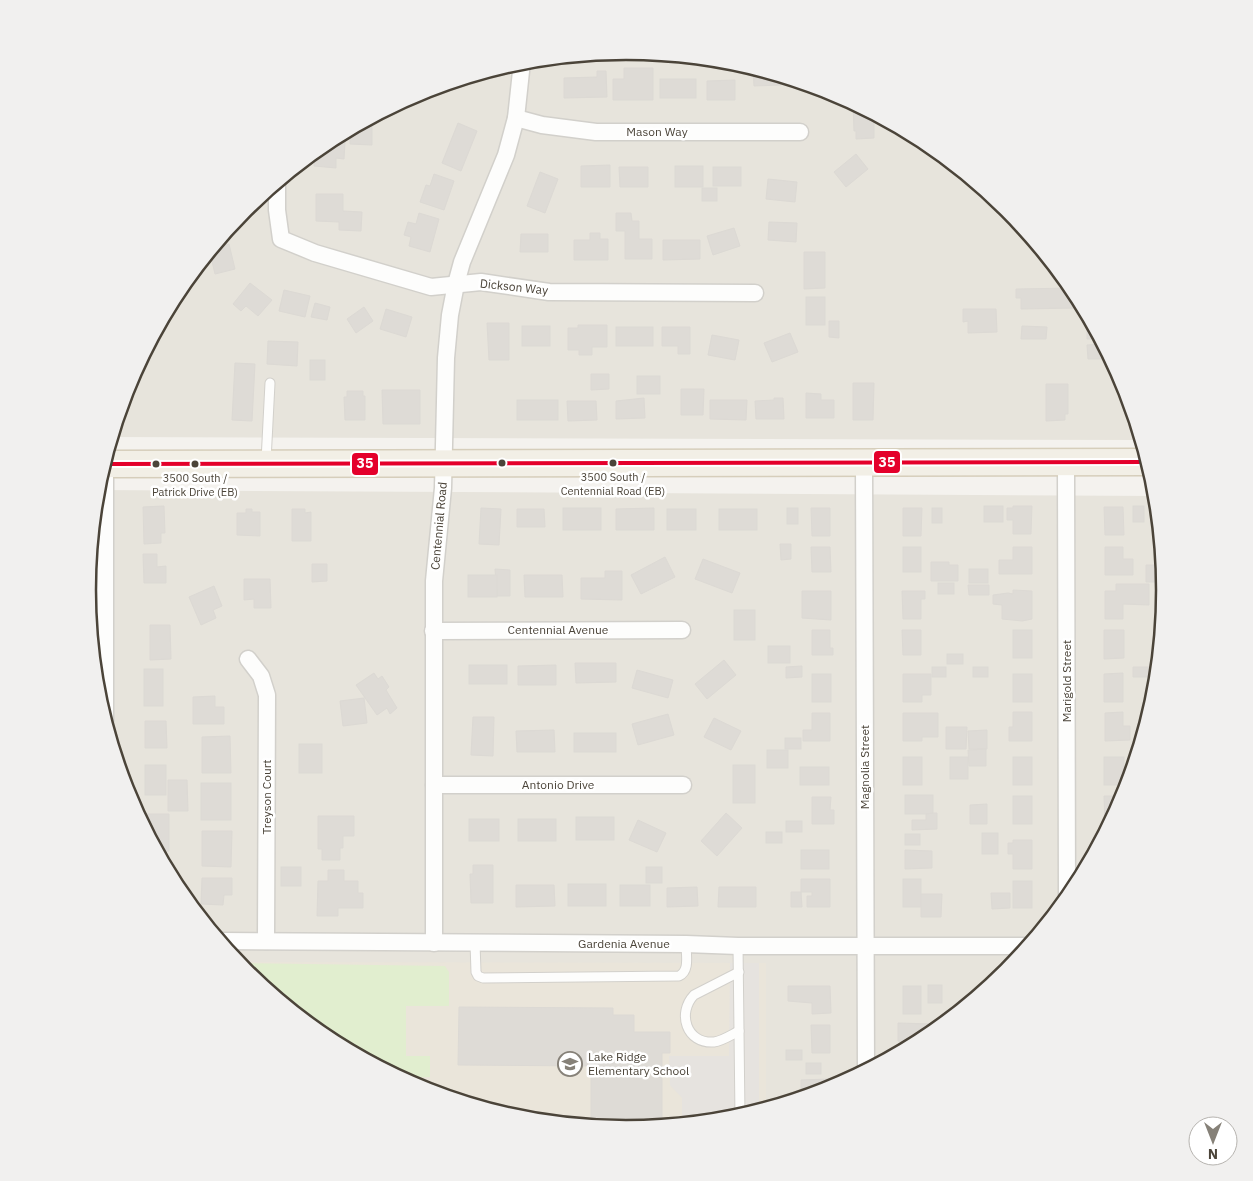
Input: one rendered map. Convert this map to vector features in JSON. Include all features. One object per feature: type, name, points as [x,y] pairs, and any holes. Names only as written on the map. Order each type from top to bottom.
[{"type":"main road","points":[[111,464],[1141,462]]},
{"type":"street","name":"Centennial Road","points":[[434,943],[434,581],[444,464],[446,358],[450,314],[462,262],[506,155],[516,118],[521,70]]},
{"type":"street","name":"Mason Way","points":[[516,118],[542,125],[596,132],[800,132]]},
{"type":"street","name":"Dickson Way","points":[[277,192],[277,210],[281,239],[315,253],[431,286],[481,282],[549,292],[755,293]]},
{"type":"street","name":"Magnolia Street","points":[[864,463],[866,1063]]},
{"type":"street","name":"Marigold Street","points":[[1066,463],[1067,886]]},
{"type":"street","points":[[100,653],[103,506]]},
{"type":"street","name":"Centennial Avenue","points":[[433,631],[682,630]]},
{"type":"street","name":"Treyson Court","points":[[248,659],[261,676],[267,695],[266,941]]},
{"type":"street","name":"Antonio Drive","points":[[434,785],[683,785]]},
{"type":"street","name":"Gardenia Avenue","points":[[229,941],[866,947],[1020,946]]},
{"type":"lane","points":[[266,464],[270,383]]},
{"type":"lane","points":[[475,943],[476,972],[478,976],[483,978],[679,976],[684,974],[686,970],[686,944]]},
{"type":"lane","points":[[738,946],[740,1109]]},
{"type":"lane","points":[[739,972],[694,995],[689,1000],[684,1013],[684,1020],[690,1032],[700,1040],[719,1040],[739,1031]]},
{"type":"shaded area","points":[[626,60],[696,65],[764,78],[830,100],[892,131],[921,149],[1002,215],[1068,296],[1086,325],[1117,387],[1135,440],[119,437],[136,387],[167,325],[185,296],[251,215],[332,149],[361,131],[423,100],[489,78],[557,65]]},
{"type":"shaded area","points":[[106,490],[1148,496],[1156,556],[1156,625],[1147,694],[1139,728],[1117,794],[1102,825],[1068,885],[1047,913],[1002,966],[976,989],[921,1032],[892,1050],[830,1081],[797,1093],[730,1111],[670,1119],[583,1119],[523,1111],[489,1103],[423,1081],[361,1050],[332,1032],[251,966],[206,913],[185,885],[167,856],[136,794],[124,761],[106,694],[97,625],[97,556]]},
{"type":"shaded area","name":"Lake Ridge Elementary School","points":[[247,962],[766,963],[766,1102],[730,1111],[696,1116],[626,1121],[592,1120],[523,1111],[489,1103],[423,1081],[361,1050],[332,1032],[277,989]]},
{"type":"shaded area","points":[[730,963],[759,963],[759,1104],[730,1111],[682,1118],[682,1098],[670,1085],[669,1056],[729,1056]]},
{"type":"green space","points":[[248,963],[445,966],[449,972],[449,1006],[406,1006],[406,1056],[430,1056],[430,1077],[416,1078],[361,1050],[332,1032],[277,989]]},
{"type":"building","points":[[624,68],[653,68],[653,100],[613,100],[613,79],[624,79]]},
{"type":"building","points":[[597,71],[606,71],[607,97],[564,98],[564,78],[597,77]]},
{"type":"building","points":[[753,76],[781,83],[781,85],[754,86]]},
{"type":"building","points":[[660,79],[696,79],[696,98],[660,98]]},
{"type":"building","points":[[735,80],[735,100],[707,100],[707,81]]},
{"type":"building","points":[[853,111],[874,122],[874,138],[856,139],[856,131],[854,131]]},
{"type":"building","points":[[458,123],[477,131],[461,171],[442,163]]},
{"type":"building","points":[[372,126],[372,145],[350,144],[350,138]]},
{"type":"building","points":[[345,142],[344,159],[336,158],[336,168],[314,166],[314,162]]},
{"type":"building","points":[[856,154],[868,169],[846,187],[834,172]]},
{"type":"building","points":[[610,165],[610,187],[581,187],[581,166]]},
{"type":"building","points":[[675,166],[703,166],[703,187],[675,187]]},
{"type":"building","points":[[619,167],[648,167],[648,187],[620,187]]},
{"type":"building","points":[[713,167],[741,167],[741,186],[713,186]]},
{"type":"building","points":[[540,172],[558,179],[545,213],[527,206]]},
{"type":"building","points":[[434,174],[454,181],[444,210],[420,202],[426,185],[430,186]]},
{"type":"building","points":[[768,179],[797,182],[795,202],[766,199]]},
{"type":"building","points":[[702,188],[717,188],[717,201],[702,201]]},
{"type":"building","points":[[316,194],[343,194],[343,211],[362,212],[361,231],[339,230],[339,222],[316,221]]},
{"type":"building","points":[[419,213],[439,219],[430,252],[409,246],[411,237],[404,235],[408,222],[416,224]]},
{"type":"building","points":[[616,213],[631,213],[632,221],[639,221],[639,239],[652,239],[652,259],[625,259],[625,231],[616,231]]},
{"type":"building","points":[[769,222],[797,223],[796,242],[768,240]]},
{"type":"building","points":[[734,228],[740,246],[713,255],[707,236]]},
{"type":"building","points":[[590,233],[600,233],[600,239],[608,239],[608,260],[574,260],[574,240],[590,240]]},
{"type":"building","points":[[521,234],[548,234],[548,252],[520,252]]},
{"type":"building","points":[[663,240],[700,240],[700,259],[663,260]]},
{"type":"building","points":[[229,244],[235,269],[215,274],[212,261],[225,245]]},
{"type":"building","points":[[804,252],[825,252],[825,288],[804,289]]},
{"type":"building","points":[[250,283],[272,300],[258,316],[246,306],[241,311],[233,304]]},
{"type":"building","points":[[1062,288],[1075,308],[1021,309],[1021,298],[1016,298],[1016,289]]},
{"type":"building","points":[[284,290],[310,296],[305,317],[279,311]]},
{"type":"building","points":[[806,297],[825,297],[825,325],[806,325]]},
{"type":"building","points":[[315,303],[330,307],[327,320],[311,317]]},
{"type":"building","points":[[364,307],[373,321],[356,333],[347,319]]},
{"type":"building","points":[[386,309],[412,317],[406,337],[380,329]]},
{"type":"building","points":[[963,309],[996,309],[997,332],[968,333],[968,321],[963,322]]},
{"type":"building","points":[[829,321],[839,321],[839,338],[829,337]]},
{"type":"building","points":[[487,323],[509,323],[509,360],[489,360]]},
{"type":"building","points":[[578,325],[607,325],[607,347],[592,347],[592,355],[579,355],[579,350],[568,350],[568,328],[578,328]]},
{"type":"building","points":[[522,326],[550,326],[550,346],[522,346]]},
{"type":"building","points":[[1022,326],[1047,327],[1046,339],[1021,339]]},
{"type":"building","points":[[616,327],[653,327],[653,346],[616,346]]},
{"type":"building","points":[[662,327],[690,327],[690,354],[678,354],[678,346],[662,346]]},
{"type":"building","points":[[1087,327],[1093,339],[1087,339]]},
{"type":"building","points":[[790,333],[798,352],[772,362],[764,343]]},
{"type":"building","points":[[712,335],[739,340],[735,360],[708,355]]},
{"type":"building","points":[[268,341],[298,342],[297,366],[267,364]]},
{"type":"building","points":[[1096,344],[1103,359],[1088,359],[1087,345]]},
{"type":"building","points":[[310,360],[325,360],[325,380],[310,380]]},
{"type":"building","points":[[235,363],[255,364],[252,421],[232,420]]},
{"type":"building","points":[[591,374],[609,374],[609,389],[591,390]]},
{"type":"building","points":[[637,376],[660,376],[660,394],[637,394]]},
{"type":"building","points":[[853,383],[874,383],[873,420],[853,420]]},
{"type":"building","points":[[1046,384],[1068,384],[1068,414],[1065,414],[1065,420],[1046,421]]},
{"type":"building","points":[[681,389],[704,389],[703,415],[681,415]]},
{"type":"building","points":[[382,390],[420,390],[420,424],[383,424]]},
{"type":"building","points":[[347,391],[363,391],[363,396],[365,396],[365,420],[345,420],[344,397],[347,397]]},
{"type":"building","points":[[806,393],[821,394],[821,400],[834,400],[834,418],[806,418]]},
{"type":"building","points":[[644,398],[645,418],[616,419],[616,401]]},
{"type":"building","points":[[774,398],[783,398],[784,419],[756,419],[755,401],[774,400]]},
{"type":"building","points":[[517,400],[558,400],[558,420],[517,420]]},
{"type":"building","points":[[710,400],[747,400],[746,420],[710,419]]},
{"type":"building","points":[[567,401],[596,401],[597,420],[568,421]]},
{"type":"building","points":[[164,506],[165,533],[161,533],[161,543],[144,544],[143,507]]},
{"type":"building","points":[[984,506],[1003,506],[1003,522],[984,522]]},
{"type":"building","points":[[1013,506],[1032,506],[1031,534],[1013,534],[1013,520],[1007,520],[1007,508],[1013,508]]},
{"type":"building","points":[[1133,506],[1144,506],[1144,522],[1133,522]]},
{"type":"building","points":[[1104,507],[1123,507],[1124,535],[1105,535]]},
{"type":"building","points":[[481,508],[501,509],[499,545],[479,544]]},
{"type":"building","points":[[563,508],[601,508],[601,530],[563,530]]},
{"type":"building","points":[[654,508],[654,530],[616,530],[616,509]]},
{"type":"building","points":[[787,508],[798,508],[798,524],[787,524]]},
{"type":"building","points":[[811,508],[830,508],[830,536],[812,536]]},
{"type":"building","points":[[903,508],[922,508],[921,536],[903,536]]},
{"type":"building","points":[[932,508],[942,508],[942,523],[932,523]]},
{"type":"building","points":[[246,509],[252,509],[252,512],[260,512],[260,536],[237,535],[237,513],[246,513]]},
{"type":"building","points":[[292,509],[305,509],[305,513],[311,512],[311,541],[292,541]]},
{"type":"building","points":[[517,509],[544,509],[545,527],[517,527]]},
{"type":"building","points":[[667,509],[696,509],[696,530],[667,530]]},
{"type":"building","points":[[719,509],[757,509],[757,530],[719,530]]},
{"type":"building","points":[[780,544],[791,544],[791,559],[781,560]]},
{"type":"building","points":[[811,547],[830,547],[831,572],[812,572]]},
{"type":"building","points":[[903,547],[921,547],[921,572],[903,572]]},
{"type":"building","points":[[1013,547],[1032,547],[1032,574],[999,574],[999,560],[1013,560]]},
{"type":"building","points":[[1105,547],[1123,547],[1123,559],[1133,559],[1133,575],[1105,575]]},
{"type":"building","points":[[143,554],[157,554],[157,567],[166,566],[166,583],[144,583]]},
{"type":"building","points":[[665,557],[675,577],[641,594],[631,575]]},
{"type":"building","points":[[703,559],[740,573],[732,593],[695,579]]},
{"type":"building","points":[[931,562],[949,562],[949,565],[958,565],[958,581],[931,581]]},
{"type":"building","points":[[312,564],[327,564],[327,581],[312,582]]},
{"type":"building","points":[[1146,565],[1156,565],[1157,582],[1146,582]]},
{"type":"building","points":[[495,569],[510,570],[510,596],[497,596]]},
{"type":"building","points":[[969,569],[988,569],[988,583],[969,583]]},
{"type":"building","points":[[605,571],[622,571],[622,600],[581,599],[581,578],[605,578]]},
{"type":"building","points":[[468,575],[497,575],[497,597],[468,597]]},
{"type":"building","points":[[524,575],[562,575],[563,597],[525,597]]},
{"type":"building","points":[[244,579],[270,579],[271,608],[254,608],[254,599],[244,600]]},
{"type":"building","points":[[938,583],[954,583],[954,594],[938,594]]},
{"type":"building","points":[[1116,584],[1149,584],[1149,605],[1123,604],[1123,619],[1105,619],[1105,591],[1116,591]]},
{"type":"building","points":[[968,585],[989,585],[989,595],[969,595]]},
{"type":"building","points":[[214,586],[222,606],[213,610],[216,618],[201,625],[189,597]]},
{"type":"building","points":[[1013,590],[1032,591],[1032,619],[1022,621],[1002,619],[1002,605],[993,604],[993,595],[1013,594]]},
{"type":"building","points":[[802,591],[831,591],[831,620],[802,618]]},
{"type":"building","points":[[902,591],[925,591],[925,599],[921,599],[921,619],[903,619]]},
{"type":"building","points":[[734,610],[755,610],[755,640],[734,640]]},
{"type":"building","points":[[150,625],[170,625],[171,659],[150,660]]},
{"type":"building","points":[[812,630],[830,630],[830,648],[833,648],[833,655],[812,655]]},
{"type":"building","points":[[902,630],[921,630],[921,655],[903,655]]},
{"type":"building","points":[[1013,630],[1032,630],[1032,658],[1013,658]]},
{"type":"building","points":[[1104,630],[1124,630],[1124,658],[1104,659]]},
{"type":"building","points":[[768,646],[790,646],[790,663],[768,663]]},
{"type":"building","points":[[947,654],[963,654],[963,664],[947,664]]},
{"type":"building","points":[[724,660],[736,675],[707,699],[695,684]]},
{"type":"building","points":[[575,663],[616,663],[616,682],[576,683]]},
{"type":"building","points":[[469,665],[507,665],[507,684],[469,684]]},
{"type":"building","points":[[556,665],[556,685],[518,685],[518,666]]},
{"type":"building","points":[[802,666],[802,677],[786,678],[786,667]]},
{"type":"building","points":[[932,667],[946,667],[946,677],[932,677]]},
{"type":"building","points":[[973,667],[988,667],[988,677],[973,677]]},
{"type":"building","points":[[1133,667],[1151,667],[1150,677],[1133,677]]},
{"type":"building","points":[[144,669],[163,669],[163,706],[144,706]]},
{"type":"building","points":[[637,670],[673,680],[668,698],[632,688]]},
{"type":"building","points":[[374,673],[378,679],[382,676],[389,687],[386,690],[397,708],[390,714],[387,708],[377,715],[356,685]]},
{"type":"building","points":[[1123,673],[1123,702],[1104,702],[1104,674]]},
{"type":"building","points":[[812,674],[831,674],[831,702],[812,702]]},
{"type":"building","points":[[903,674],[931,674],[931,695],[922,695],[922,702],[903,702]]},
{"type":"building","points":[[1013,674],[1032,674],[1032,702],[1013,702]]},
{"type":"building","points":[[215,696],[215,707],[224,707],[224,724],[193,724],[193,697]]},
{"type":"building","points":[[364,698],[367,723],[343,726],[340,701]]},
{"type":"building","points":[[1013,712],[1032,712],[1032,741],[1009,741],[1009,727],[1013,727]]},
{"type":"building","points":[[1123,712],[1123,726],[1130,726],[1130,740],[1105,741],[1105,713]]},
{"type":"building","points":[[812,713],[830,713],[830,741],[803,741],[803,730],[812,730]]},
{"type":"building","points":[[903,713],[938,713],[938,737],[922,737],[922,741],[903,741]]},
{"type":"building","points":[[668,714],[674,735],[638,745],[632,724]]},
{"type":"building","points":[[473,717],[494,717],[493,756],[471,755]]},
{"type":"building","points":[[714,718],[741,731],[731,750],[704,737]]},
{"type":"building","points":[[145,721],[166,721],[167,748],[145,748]]},
{"type":"building","points":[[946,727],[967,727],[966,749],[946,749]]},
{"type":"building","points":[[554,730],[555,752],[517,752],[516,731]]},
{"type":"building","points":[[987,730],[987,749],[969,749],[968,731]]},
{"type":"building","points":[[574,733],[616,733],[616,752],[574,752]]},
{"type":"building","points":[[230,736],[231,773],[202,773],[202,737]]},
{"type":"building","points":[[785,738],[801,738],[801,749],[785,749]]},
{"type":"building","points":[[299,744],[322,744],[322,773],[299,773]]},
{"type":"building","points":[[986,749],[986,766],[969,766],[968,750]]},
{"type":"building","points":[[767,750],[788,750],[788,768],[767,768]]},
{"type":"building","points":[[903,757],[922,757],[922,785],[903,785]]},
{"type":"building","points":[[950,757],[968,757],[968,779],[950,779]]},
{"type":"building","points":[[1013,757],[1032,757],[1032,785],[1013,785]]},
{"type":"building","points":[[1104,757],[1124,757],[1124,775],[1120,785],[1104,785]]},
{"type":"building","points":[[145,765],[166,765],[166,795],[145,795]]},
{"type":"building","points":[[733,765],[755,765],[755,803],[733,803]]},
{"type":"building","points":[[800,767],[829,767],[829,785],[800,785]]},
{"type":"building","points":[[168,780],[187,780],[188,811],[168,811]]},
{"type":"building","points":[[201,783],[231,783],[231,820],[201,820]]},
{"type":"building","points":[[905,795],[933,795],[933,814],[905,814]]},
{"type":"building","points":[[1013,796],[1032,796],[1032,824],[1013,824]]},
{"type":"building","points":[[1104,796],[1116,796],[1105,819]]},
{"type":"building","points":[[812,797],[831,797],[830,810],[834,810],[834,824],[812,824]]},
{"type":"building","points":[[987,804],[987,824],[970,824],[970,805]]},
{"type":"building","points":[[726,813],[742,828],[717,856],[701,841]]},
{"type":"building","points":[[937,813],[937,829],[912,830],[912,820],[926,820],[926,814]]},
{"type":"building","points":[[146,814],[169,814],[169,851],[165,851]]},
{"type":"building","points":[[318,816],[354,816],[354,836],[343,836],[340,860],[322,860],[322,849],[318,849]]},
{"type":"building","points":[[576,817],[614,817],[614,840],[576,840]]},
{"type":"building","points":[[469,819],[499,819],[499,841],[469,841]]},
{"type":"building","points":[[518,819],[556,819],[556,841],[518,841]]},
{"type":"building","points":[[638,820],[666,833],[657,852],[629,840]]},
{"type":"building","points":[[786,821],[802,821],[802,832],[786,832]]},
{"type":"building","points":[[202,831],[232,831],[231,867],[202,866]]},
{"type":"building","points":[[766,832],[782,832],[782,843],[766,843]]},
{"type":"building","points":[[982,833],[998,833],[998,854],[982,854]]},
{"type":"building","points":[[905,834],[920,834],[920,845],[905,845]]},
{"type":"building","points":[[1013,840],[1032,840],[1032,869],[1013,869],[1013,854],[1008,854],[1008,843],[1013,843]]},
{"type":"building","points":[[801,850],[829,850],[829,869],[801,869]]},
{"type":"building","points":[[905,850],[932,851],[932,868],[905,869]]},
{"type":"building","points":[[473,865],[493,865],[493,903],[471,903],[470,874],[473,874]]},
{"type":"building","points":[[281,867],[301,867],[301,886],[281,886]]},
{"type":"building","points":[[646,867],[662,867],[662,883],[646,883]]},
{"type":"building","points":[[328,870],[344,870],[344,881],[358,881],[358,893],[363,893],[363,908],[338,908],[338,916],[317,916],[318,881],[328,881]]},
{"type":"building","points":[[202,878],[232,878],[232,895],[224,895],[223,905],[201,904]]},
{"type":"building","points":[[801,879],[830,879],[830,907],[807,907],[807,896],[812,896],[812,892],[801,892]]},
{"type":"building","points":[[903,879],[921,879],[921,907],[903,907]]},
{"type":"building","points":[[1013,881],[1032,881],[1032,908],[1013,908]]},
{"type":"building","points":[[568,884],[606,884],[606,906],[568,906]]},
{"type":"building","points":[[516,885],[554,885],[555,906],[516,907]]},
{"type":"building","points":[[620,885],[650,885],[650,906],[620,906]]},
{"type":"building","points":[[697,887],[698,906],[667,907],[667,888]]},
{"type":"building","points":[[719,887],[756,887],[756,907],[718,907]]},
{"type":"building","points":[[791,892],[801,892],[802,907],[791,907]]},
{"type":"building","points":[[991,893],[1010,893],[1010,908],[992,909]]},
{"type":"building","points":[[921,894],[942,894],[941,917],[921,917]]},
{"type":"building","points":[[928,985],[942,985],[942,1003],[928,1003]]},
{"type":"building","points":[[788,986],[830,986],[831,1013],[812,1014],[812,1003],[788,1001]]},
{"type":"building","points":[[903,986],[921,986],[921,1014],[903,1014]]},
{"type":"building","points":[[459,1007],[613,1008],[613,1015],[634,1015],[634,1032],[670,1032],[670,1053],[662,1053],[662,1120],[626,1121],[582,1119],[591,1119],[591,1066],[458,1065]]},
{"type":"building","points":[[898,1023],[932,1024],[903,1043],[898,1041]]},
{"type":"building","points":[[811,1025],[830,1025],[830,1053],[812,1053]]},
{"type":"building","points":[[786,1050],[802,1050],[802,1060],[786,1060]]},
{"type":"building","points":[[806,1063],[821,1063],[821,1074],[806,1074]]},
{"type":"building","points":[[829,1079],[829,1081],[801,1092],[801,1080]]},
{"type":"transit line","name":"35","points":[[111,464],[1141,462]]},
{"type":"place","name":"3500 South / Centennial Road (EB)","points":[[613,463]]},
{"type":"place","name":"3500 South / Patrick Drive (EB)","points":[[195,464]]},
{"type":"place","name":"Lake Ridge Elementary School","points":[[570,1064]]}]
